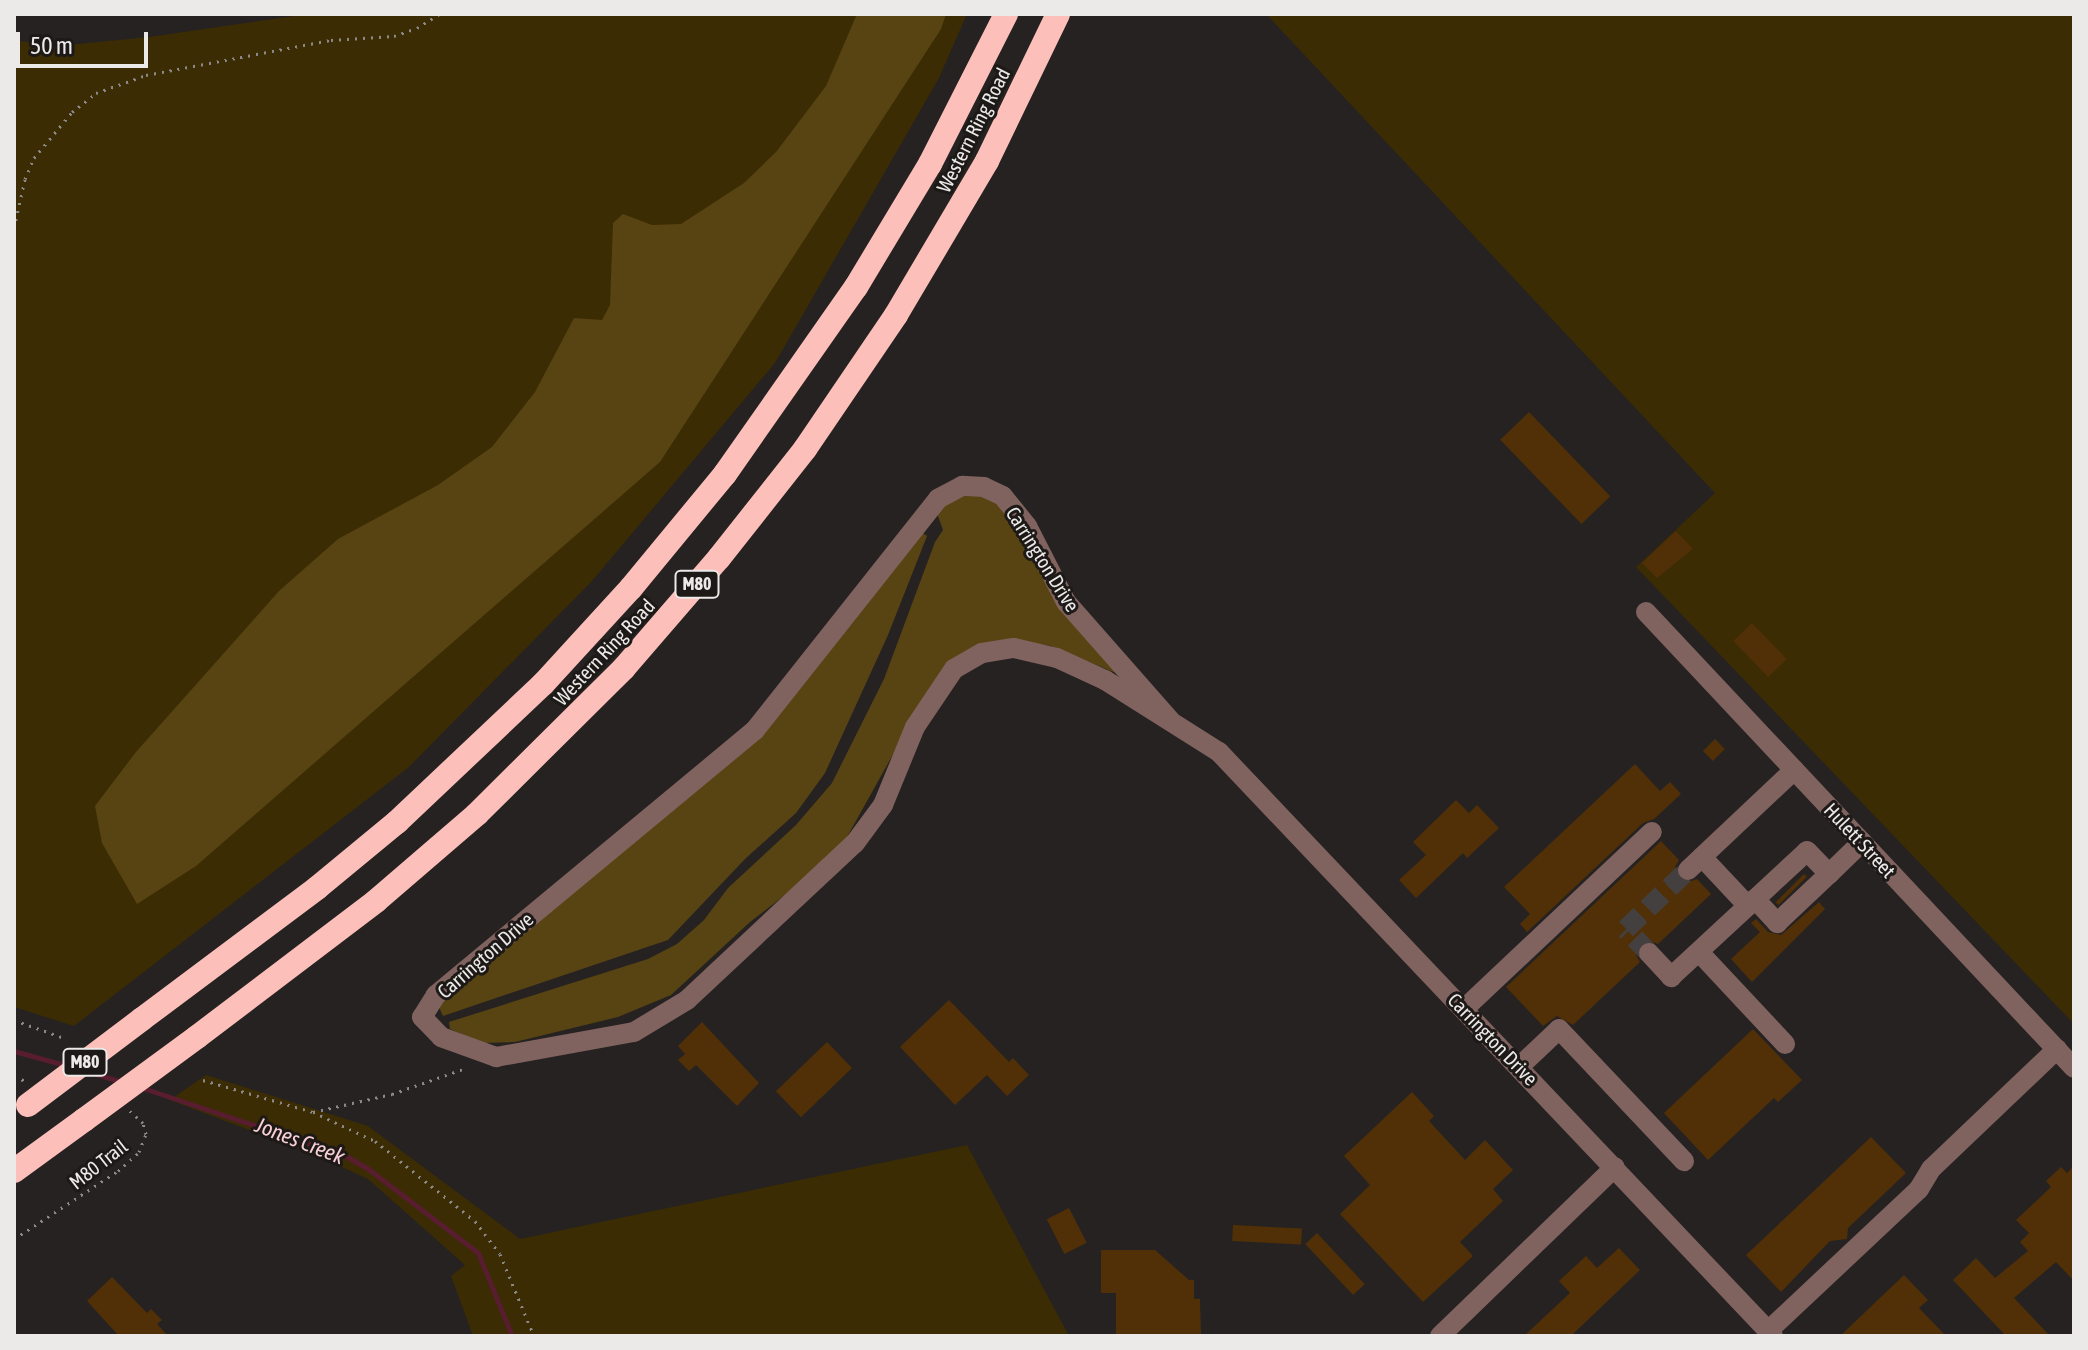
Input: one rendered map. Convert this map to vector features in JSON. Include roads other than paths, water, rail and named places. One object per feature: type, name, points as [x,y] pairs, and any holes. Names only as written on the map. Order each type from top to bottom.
[{"type":"highway","name":"Western Ring Road","points":[[23,1100],[142,1019],[317,888],[397,822],[543,684],[631,588],[725,474],[856,287],[937,151],[1006,14]]},
{"type":"highway","name":"Western Ring Road","points":[[14,1171],[354,918],[477,814],[624,668],[719,558],[805,449],[896,315],[987,161],[1058,14]]},
{"type":"street","name":"Carrington Drive","points":[[1170,720],[1066,602],[1027,526],[1003,496],[984,487],[958,488],[938,499],[755,730],[436,995],[422,1017],[441,1037],[496,1057],[634,1032],[687,1000],[855,843],[883,805],[915,727],[954,669],[982,653],[1014,648],[1057,658],[1105,680],[1219,752],[1770,1333]]},
{"type":"street","name":"Hulett Street","points":[[1646,612],[2074,1068]]},
{"type":"street","points":[[1794,770],[1695,864],[1777,923],[1862,842]]},
{"type":"street","points":[[1464,1009],[1652,832]]},
{"type":"street","points":[[1649,953],[1671,977],[1807,851],[1829,874]]},
{"type":"street","points":[[1699,952],[1785,1044]]},
{"type":"street","points":[[1519,1067],[1559,1029],[1684,1161]]},
{"type":"street","points":[[1770,1333],[1919,1189],[1931,1169],[2057,1049]]},
{"type":"street","points":[[1440,1336],[1615,1167]]},
{"type":"waterway","name":"Jones Creek","points":[[14,1051],[65,1065]]},
{"type":"waterway","name":"Jones Creek","points":[[86,1071],[123,1082]]},
{"type":"waterway","name":"Jones Creek","points":[[140,1087],[346,1156],[367,1168],[478,1253],[512,1336]]},
{"type":"tunnel","points":[[1649,953],[1626,929],[1688,870]]}]
